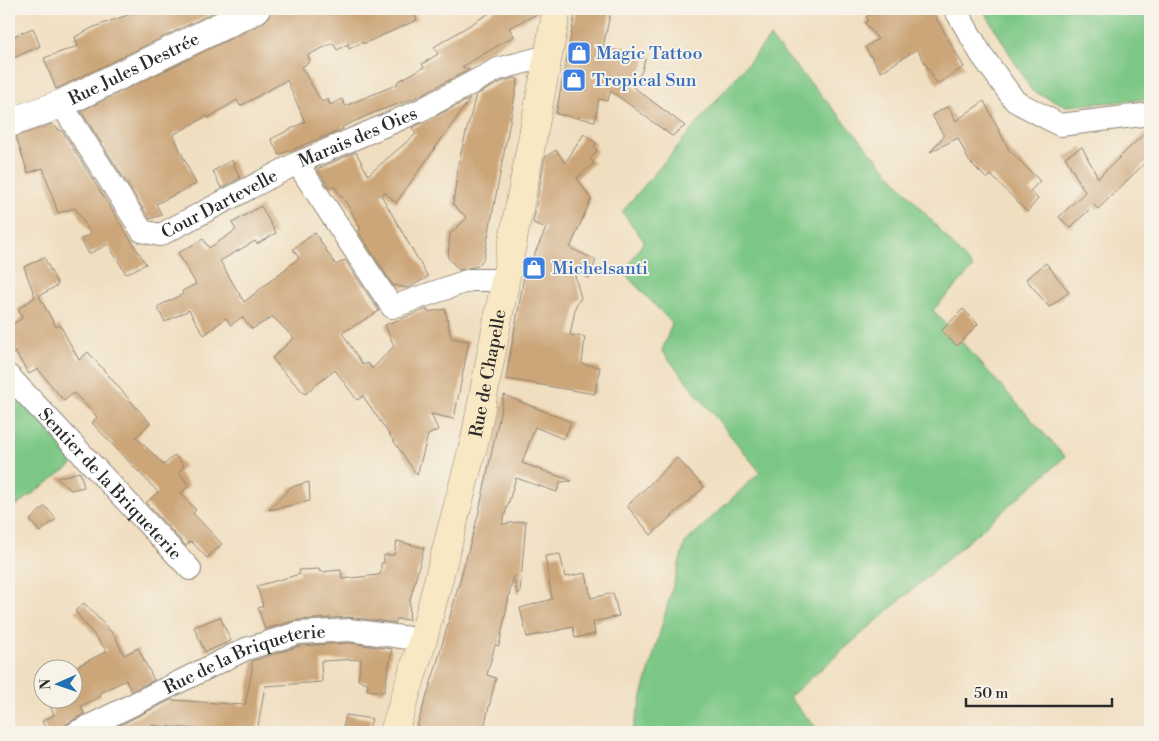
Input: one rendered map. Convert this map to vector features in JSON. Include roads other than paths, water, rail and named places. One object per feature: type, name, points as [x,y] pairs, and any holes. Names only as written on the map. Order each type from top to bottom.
[{"type":"main road","name":"Rue de Chapelle","points":[[394,732],[422,643],[475,439],[557,9]]},
{"type":"street","name":"Rue Jules Destrée","points":[[9,123],[61,104],[256,9]]},
{"type":"street","points":[[955,9],[981,54],[1015,101],[1060,125],[1150,114]]},
{"type":"street","name":"Marais des Oies","points":[[505,280],[470,280],[392,307],[297,163],[421,110],[498,69],[548,56]]},
{"type":"street","name":"Cour Dartevelle","points":[[61,104],[142,231],[160,235],[297,163]]},
{"type":"street","name":"Sentier de la Briqueterie","points":[[9,376],[190,569]]},
{"type":"street","name":"Rue de la Briqueterie","points":[[77,732],[246,650],[298,634],[349,630],[409,638],[422,643]]},
{"type":"place","name":"Magic Tattoo","points":[[579,53]]},
{"type":"place","name":"Tropical Sun","points":[[574,80]]},
{"type":"place","name":"Michelsanti","points":[[534,268]]}]
